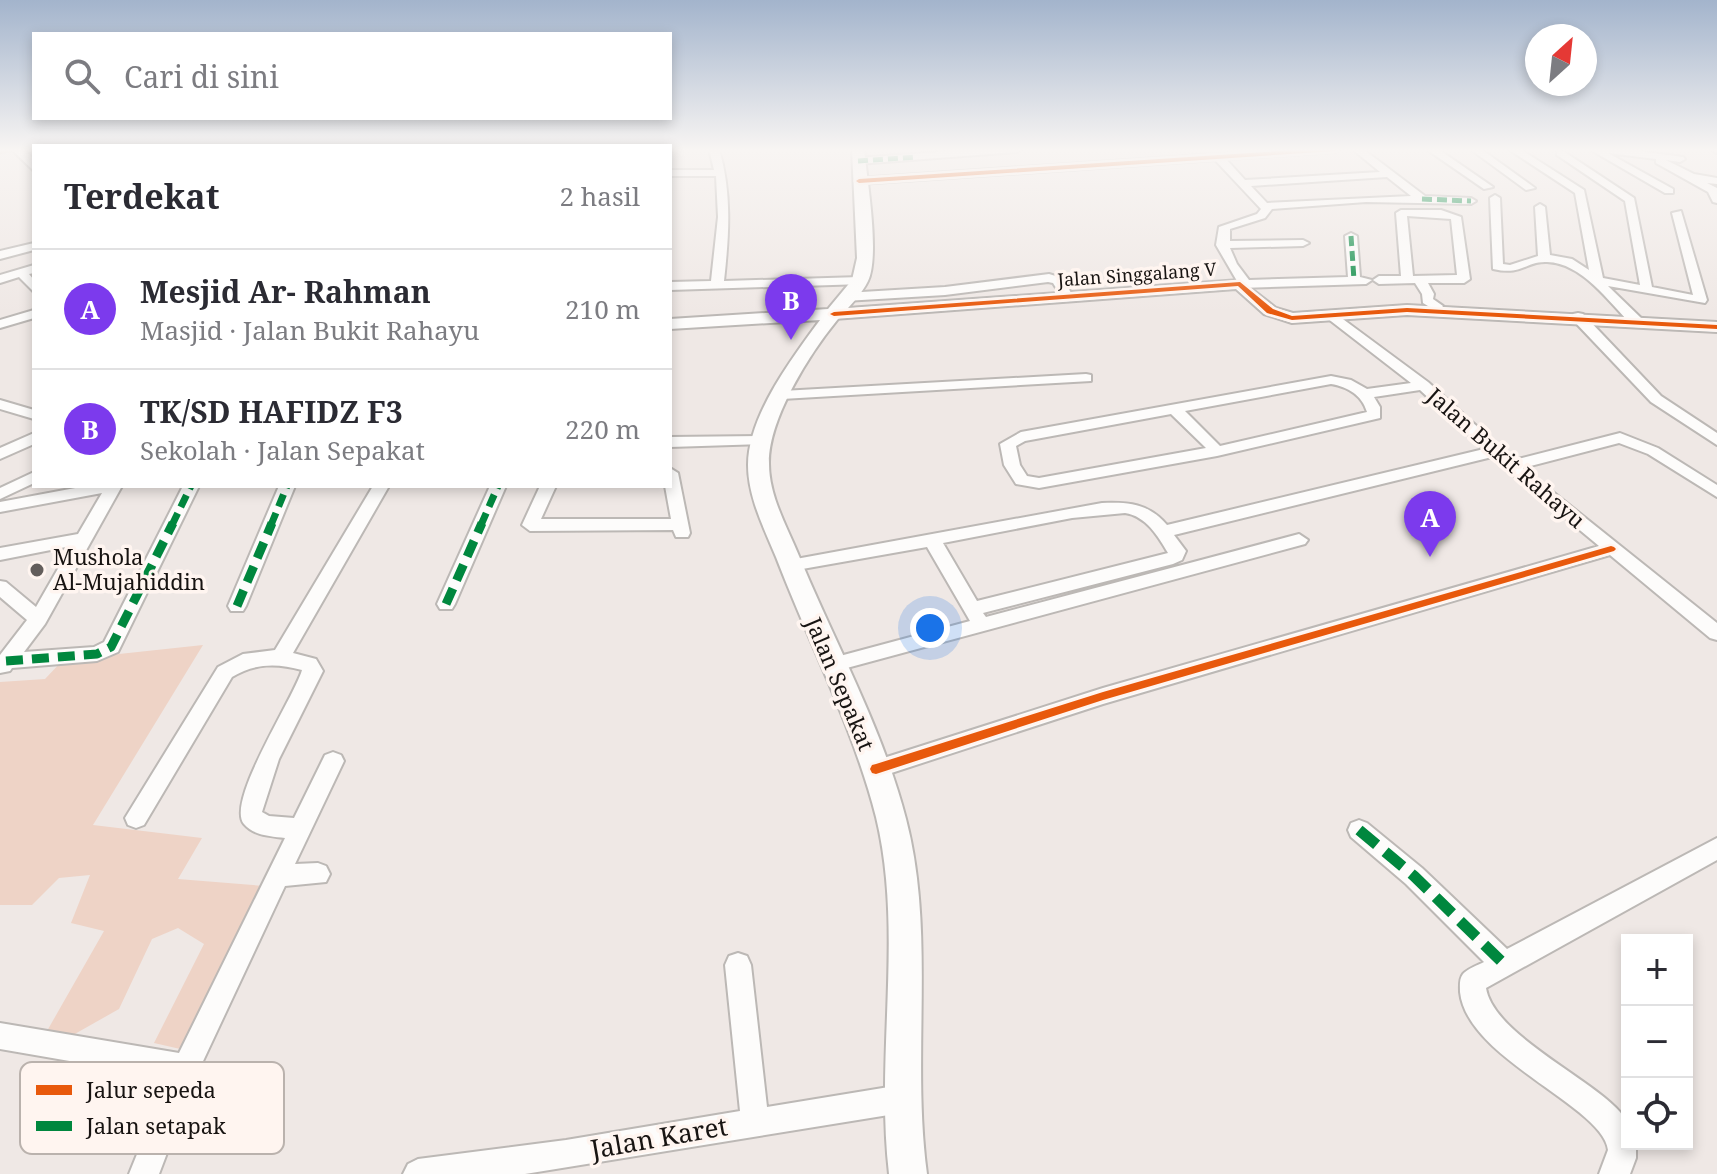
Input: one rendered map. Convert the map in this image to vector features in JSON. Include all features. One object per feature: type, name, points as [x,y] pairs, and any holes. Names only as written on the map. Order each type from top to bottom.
[{"type":"main road","points":[[860,281],[865,258],[861,204]]},
{"type":"main road","name":"Jalan Sepakat","points":[[860,281],[782,395],[760,441],[758,463],[762,488],[791,565],[876,769],[899,854],[905,900],[901,1099],[908,1174]]},
{"type":"main road","points":[[672,324],[840,306]]},
{"type":"street","points":[[717,286],[726,204]]},
{"type":"street","points":[[1297,204],[1265,206],[1267,212],[1261,216],[1227,226],[1222,245],[1230,265],[1243,284],[1366,280],[1413,279],[1465,279],[1458,220],[1454,216],[1410,211],[1401,213],[1413,279],[1428,294],[1427,300],[1439,309]]},
{"type":"street","points":[[1493,204],[1497,266],[1511,269],[1544,258],[1574,264],[1598,281],[1717,303]]},
{"type":"street","points":[[1583,204],[1600,287],[1636,321]]},
{"type":"street","points":[[1631,204],[1647,291]]},
{"type":"street","points":[[1540,207],[1544,258]]},
{"type":"street","points":[[1677,213],[1701,300]]},
{"type":"street","points":[[1351,236],[1366,280]]},
{"type":"street","points":[[1222,245],[1303,243]]},
{"type":"street","points":[[0,255],[32,247]]},
{"type":"street","points":[[0,279],[27,270]]},
{"type":"street","points":[[672,286],[860,281]]},
{"type":"street","name":"Jalan Singgalang V","points":[[840,306],[1243,284],[1270,311],[1282,317],[1439,309],[1717,327]]},
{"type":"street","points":[[0,324],[32,315]]},
{"type":"street","name":"Jalan Bukit Rahayu","points":[[1332,315],[1423,385],[1511,466],[1717,633]]},
{"type":"street","points":[[1578,317],[1656,399],[1709,429],[1717,440]]},
{"type":"street","points":[[782,395],[1086,378]]},
{"type":"street","points":[[1331,380],[1350,384],[1365,394],[1375,415],[1217,451],[1039,483],[1022,480],[1012,465],[1008,446],[1021,437],[1176,410],[1331,380]]},
{"type":"street","points":[[1365,394],[1423,385]]},
{"type":"street","points":[[0,404],[27,413]]},
{"type":"street","points":[[1176,410],[1217,451]]},
{"type":"street","points":[[0,419],[27,413]]},
{"type":"street","points":[[1511,466],[1622,438],[1653,451],[1717,492]]},
{"type":"street","points":[[0,454],[32,439]]},
{"type":"street","points":[[672,442],[760,441]]},
{"type":"street","points":[[1161,532],[1495,451]]},
{"type":"street","points":[[0,494],[32,478]]},
{"type":"street","points":[[547,488],[530,525],[681,530],[672,483]]},
{"type":"street","points":[[0,507],[103,488]]},
{"type":"street","points":[[3,666],[38,619],[113,488]]},
{"type":"street","points":[[3,666],[97,654],[111,647],[190,488]]},
{"type":"street","points":[[237,606],[286,488]]},
{"type":"street","points":[[281,657],[380,488]]},
{"type":"street","points":[[446,604],[497,488]]},
{"type":"street","points":[[791,565],[1058,515],[1125,507],[1145,513],[1177,551],[1172,558],[976,616],[832,665]]},
{"type":"street","points":[[0,554],[85,538]]},
{"type":"street","points":[[932,540],[976,616]]},
{"type":"street","points":[[976,616],[1299,540]]},
{"type":"street","points":[[876,769],[1103,696],[1611,549]]},
{"type":"street","points":[[0,587],[38,619]]},
{"type":"street","points":[[136,818],[225,672],[243,661],[281,657],[309,664],[313,671],[268,759],[251,812],[252,817],[265,826],[300,829]]},
{"type":"street","points":[[189,1062],[333,761]]},
{"type":"street","points":[[1359,830],[1414,876],[1504,964]]},
{"type":"street","points":[[1614,1174],[1623,1161],[1625,1150],[1616,1128],[1604,1115],[1507,1040],[1475,1004],[1470,989],[1472,982],[1717,848]]},
{"type":"street","points":[[278,876],[318,874]]},
{"type":"street","points":[[738,965],[755,1122]]},
{"type":"street","points":[[0,1036],[151,1062]]},
{"type":"street","name":"Jalan Karet","points":[[418,1174],[566,1154],[901,1099]]},
{"type":"street","points":[[144,1174],[152,1154]]},
{"type":"shaded area","points":[[203,645],[93,825],[202,838],[178,879],[264,886],[189,1051],[154,1043],[204,944],[178,928],[152,939],[119,1009],[73,1035],[47,1031],[104,931],[71,923],[90,875],[59,878],[32,905],[0,905],[0,682],[45,679],[63,660]]},
{"type":"marked path","points":[[1351,236],[1354,280]]},
{"type":"marked path","points":[[6,661],[97,654],[111,647],[190,488]]},
{"type":"marked path","points":[[237,606],[286,488]]},
{"type":"marked path","points":[[446,604],[497,488]]},
{"type":"marked path","points":[[1359,830],[1414,876],[1504,964]]},
{"type":"cycle path","points":[[834,314],[1240,284],[1270,311],[1292,318],[1407,310],[1717,327]]},
{"type":"cycle path","points":[[876,769],[1103,696],[1611,549]]},
{"type":"place","name":"TK/SD HAFIDZ F3","points":[[791,340]]},
{"type":"place","name":"Mesjid Ar- Rahman","points":[[1430,557]]},
{"type":"place","name":"Mushola Al-Mujahiddin","points":[[37,570]]}]
